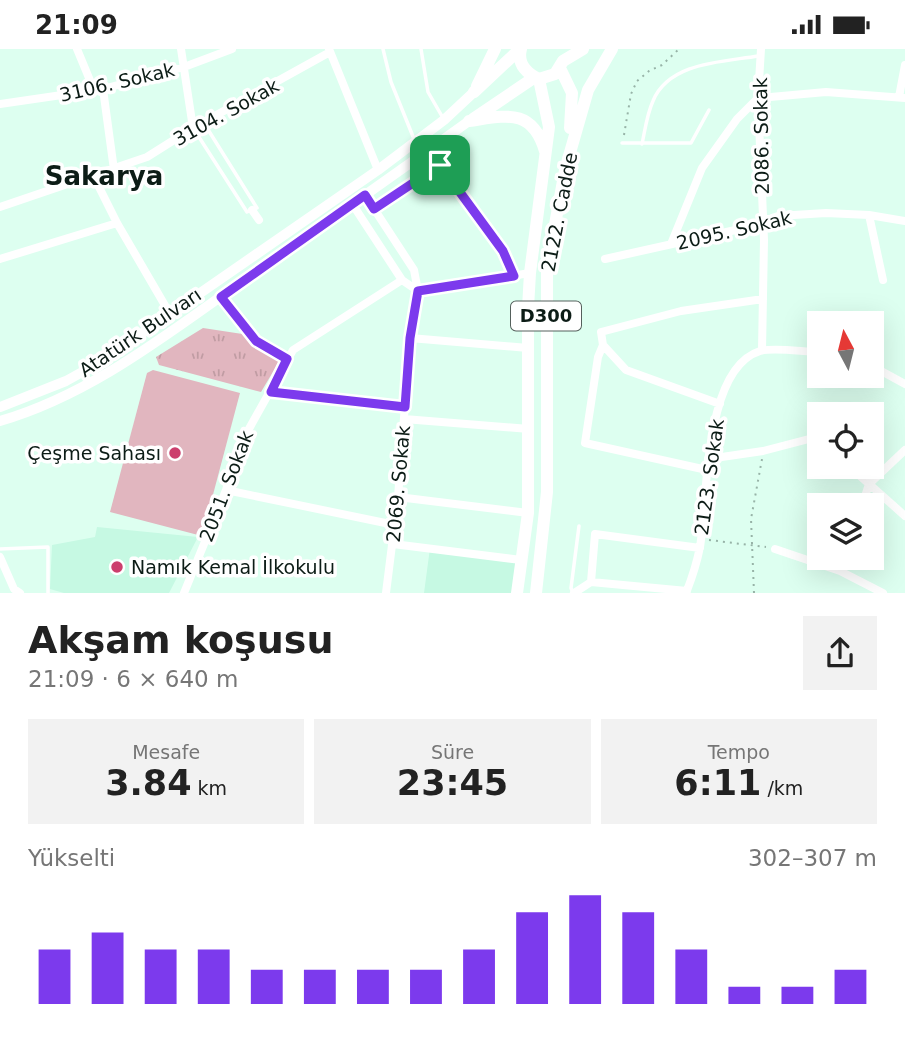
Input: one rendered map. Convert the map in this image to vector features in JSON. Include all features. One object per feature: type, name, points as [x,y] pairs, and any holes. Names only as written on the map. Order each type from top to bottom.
[{"type":"highway","points":[[474,92],[495,49]]},
{"type":"highway","name":"D300","points":[[474,92],[521,49]]},
{"type":"highway","name":"D300","points":[[521,49],[520,62],[523,69],[537,78]]},
{"type":"highway","points":[[470,121],[537,78],[549,77],[562,60],[583,49]]},
{"type":"highway","name":"2122. Cadde","points":[[536,593],[547,492],[547,268],[565,170],[587,90],[612,49]]},
{"type":"highway","points":[[562,60],[572,93],[573,108],[565,170]]},
{"type":"highway","name":"2122. Cadde","points":[[517,593],[528,513],[527,348],[530,273],[549,127],[537,78]]},
{"type":"highway","points":[[470,121],[506,115],[522,119],[537,132],[546,154]]},
{"type":"main road","name":"Atatürk Bulvarı","points":[[0,407],[66,381],[102,361],[378,170],[444,120],[474,92]]},
{"type":"main road","name":"Atatürk Bulvarı","points":[[0,422],[77,392],[158,341],[470,121]]},
{"type":"street","points":[[77,49],[99,90],[114,170]]},
{"type":"street","points":[[181,49],[195,127]]},
{"type":"street","name":"3106. Sokak","points":[[0,104],[99,90],[184,67],[232,49]]},
{"type":"street","points":[[329,51],[378,170]]},
{"type":"street","name":"3104. Sokak","points":[[0,207],[147,157],[329,51]]},
{"type":"street","name":"2086. Sokak","points":[[761,52],[758,98],[764,221],[762,350]]},
{"type":"street","points":[[671,244],[702,168],[737,119],[758,98],[826,92],[902,97],[905,65]]},
{"type":"street","points":[[374,209],[440,165],[503,251],[514,276]]},
{"type":"street","points":[[94,177],[117,223],[170,314]]},
{"type":"street","points":[[365,195],[414,270],[418,291]]},
{"type":"street","points":[[353,205],[402,279],[418,291],[530,273]]},
{"type":"street","points":[[252,210],[259,221]]},
{"type":"street","name":"2095. Sokak","points":[[606,259],[749,227],[778,216],[826,213],[869,215],[905,221]]},
{"type":"street","points":[[869,215],[883,280]]},
{"type":"street","points":[[0,259],[117,223]]},
{"type":"street","name":"2051. Sokak","points":[[184,593],[226,490],[240,445],[287,359],[301,342],[402,279]]},
{"type":"street","name":"2069. Sokak","points":[[386,593],[398,497],[410,338],[418,291]]},
{"type":"street","points":[[221,297],[256,341],[287,359]]},
{"type":"street","points":[[707,470],[585,443],[598,357],[603,345],[601,331],[681,311],[763,299]]},
{"type":"street","points":[[410,338],[527,348]]},
{"type":"street","points":[[603,345],[626,370],[720,404]]},
{"type":"street","points":[[762,350],[807,352]]},
{"type":"street","name":"2123. Sokak","points":[[687,592],[700,544],[708,459],[726,384],[747,357],[762,350]]},
{"type":"street","points":[[884,373],[905,384]]},
{"type":"street","points":[[271,392],[405,407]]},
{"type":"street","points":[[404,419],[529,429]]},
{"type":"street","points":[[708,459],[763,451],[807,440]]},
{"type":"street","points":[[866,493],[869,484],[905,450]]},
{"type":"street","points":[[863,479],[905,516]]},
{"type":"street","points":[[226,490],[395,525]]},
{"type":"street","points":[[398,497],[528,513]]},
{"type":"street","points":[[591,582],[595,534],[700,544]]},
{"type":"street","points":[[393,544],[521,560]]},
{"type":"street","points":[[775,549],[839,571],[883,593]]},
{"type":"street","points":[[0,557],[13,592]]},
{"type":"street","points":[[574,593],[591,582],[687,592]]},
{"type":"lane","points":[[383,49],[391,82],[415,142]]},
{"type":"lane","points":[[421,49],[428,92],[444,120]]},
{"type":"lane","points":[[642,143],[653,101],[673,77],[694,68],[761,52]]},
{"type":"lane","points":[[622,143],[691,143],[709,110]]},
{"type":"lane","points":[[195,127],[207,128],[257,208],[247,212],[195,127]]},
{"type":"lane","points":[[574,593],[571,588],[579,526]]},
{"type":"lane","points":[[0,549],[48,547],[48,593]]},
{"type":"lane","points":[[591,582],[592,593]]},
{"type":"path","points":[[622,143],[631,95],[637,81],[662,65],[679,49]]},
{"type":"path","points":[[754,593],[751,519],[763,451]]},
{"type":"path","points":[[700,544],[753,545],[775,549]]},
{"type":"shaded area","name":"Namık Kemal İlkokulu","points":[[97,527],[198,537],[169,593],[64,593],[50,589],[52,545],[95,537]]},
{"type":"shaded area","points":[[430,548],[521,560],[517,593],[424,593]]},
{"type":"green space","points":[[203,328],[249,335],[259,349],[280,360],[261,392],[159,365],[156,357]]},
{"type":"green space","name":"Çeşme Sahası","points":[[153,370],[240,393],[202,536],[110,512],[147,373]]},
{"type":"place","name":"Çeşme Sahası","points":[[175,453]]},
{"type":"place","name":"Namık Kemal İlkokulu","points":[[117,567]]},
{"type":"district","name":"Sakarya","points":[[104,176]]},
{"type":"route","points":[[440,165],[503,251],[514,276],[418,291],[410,338],[405,407],[271,392],[287,359],[256,341],[221,297],[365,195],[374,209],[440,165]]}]
